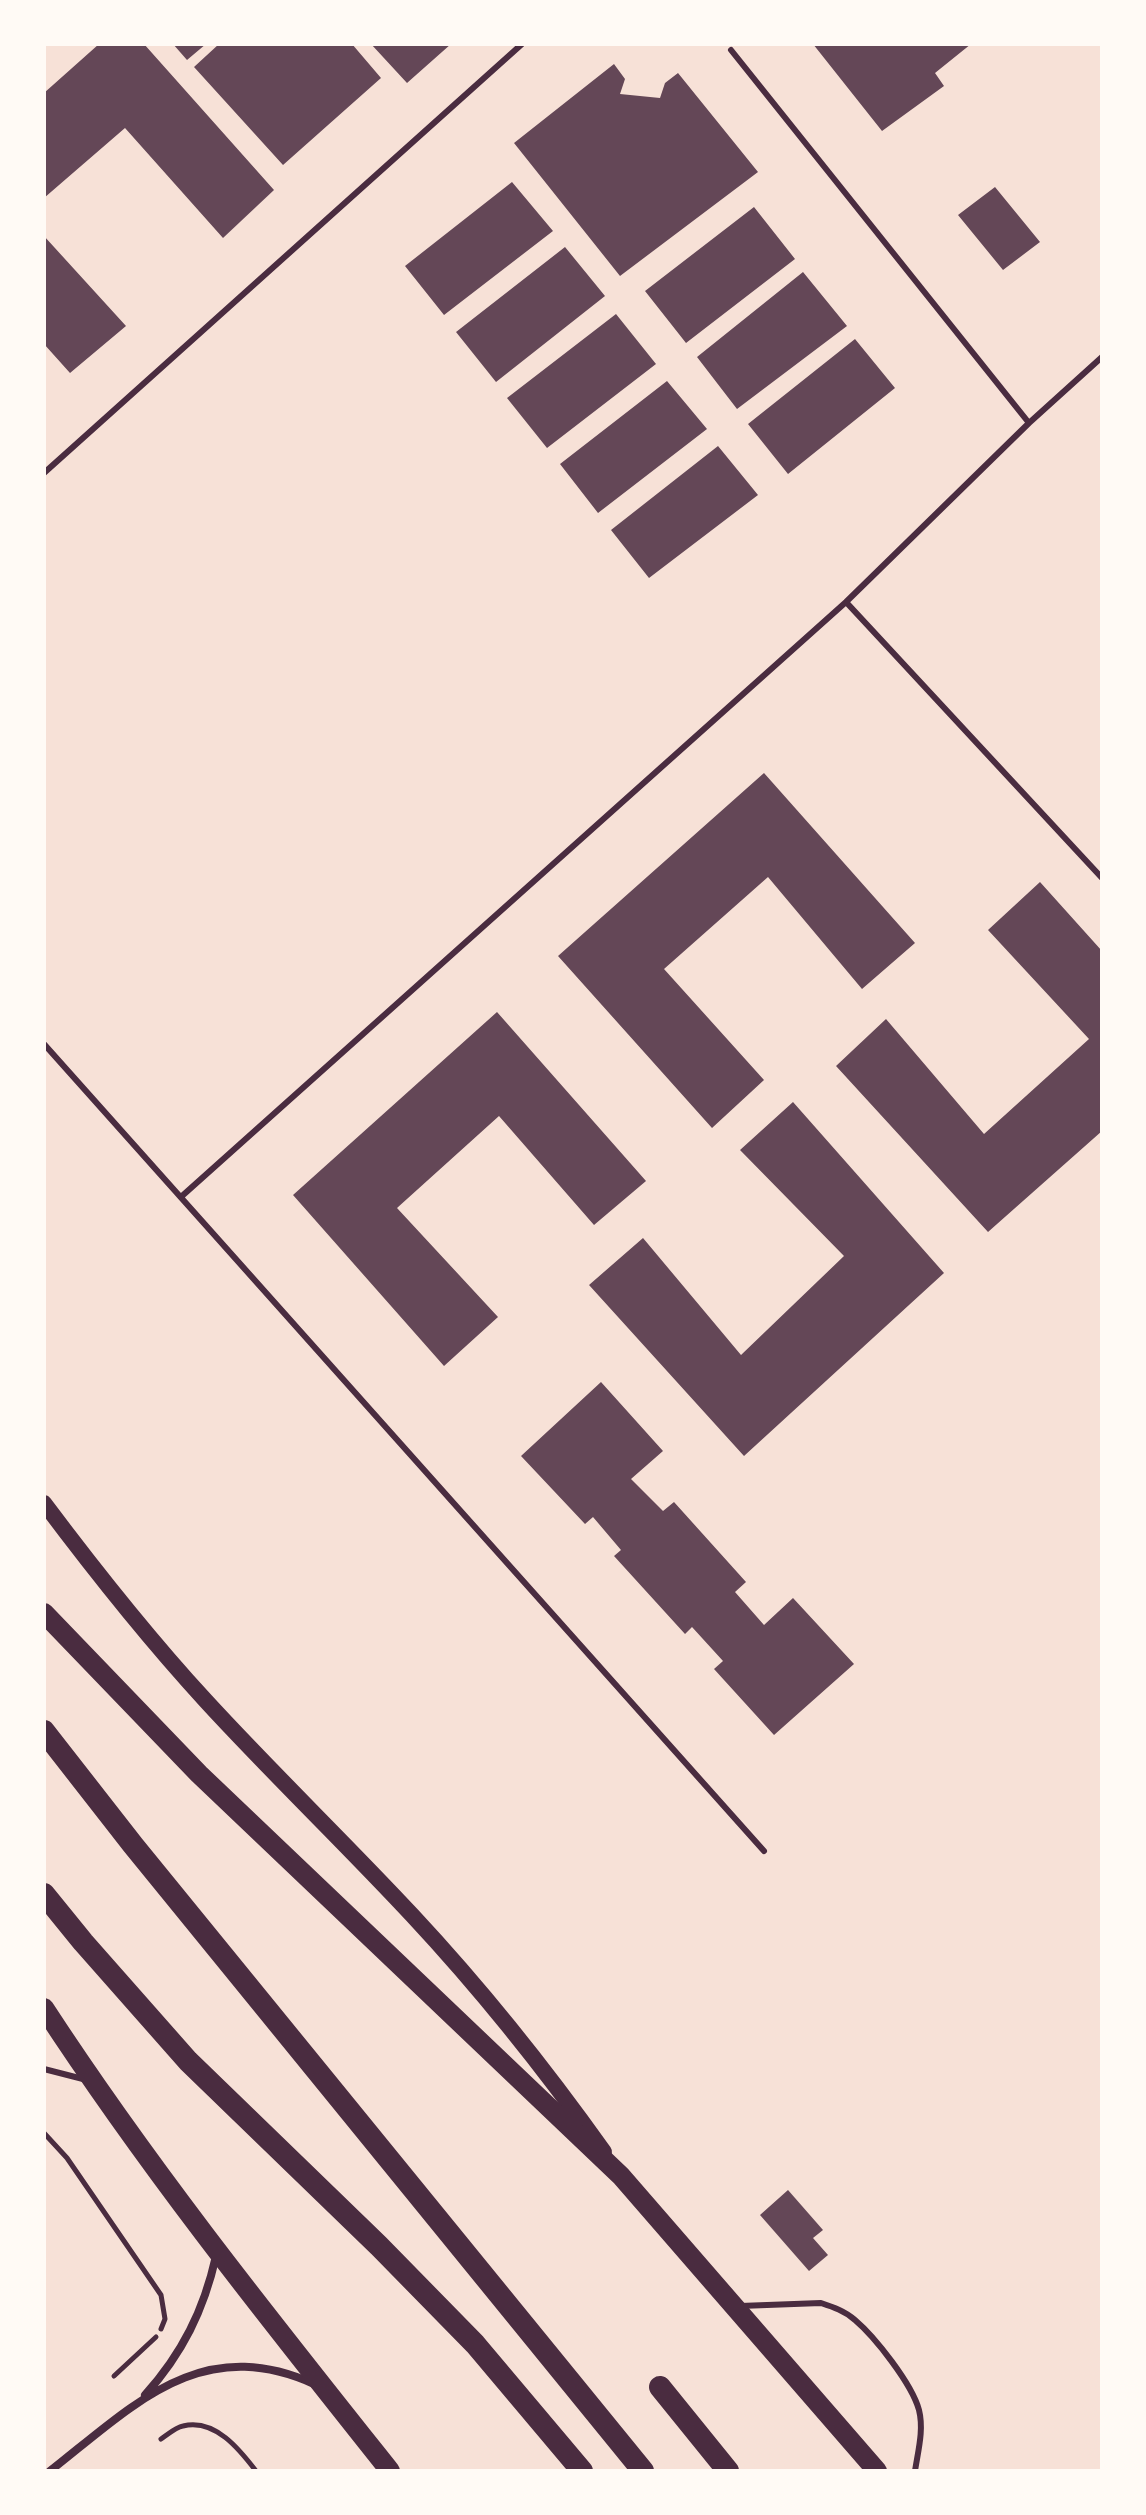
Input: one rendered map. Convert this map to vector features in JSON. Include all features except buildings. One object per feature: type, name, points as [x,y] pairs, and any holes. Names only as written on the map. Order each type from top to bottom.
[{"type":"highway","points":[[44,1731],[133,1845],[643,2471]]},
{"type":"highway","points":[[44,1894],[188,2061],[475,2344],[582,2471]]},
{"type":"highway","points":[[660,2387],[728,2471]]},
{"type":"main road","points":[[44,1503],[95,1570],[206,1701],[468,1977],[573,2107],[621,2176]]},
{"type":"main road","points":[[44,1613],[199,1774],[621,2176],[877,2471]]},
{"type":"main road","points":[[44,2008],[91,2081],[217,2251],[390,2471]]},
{"type":"street","points":[[138,2402],[182,2348],[198,2317],[217,2251]]},
{"type":"street","points":[[50,2471],[138,2402],[172,2381],[209,2369],[249,2366],[288,2372],[324,2389]]},
{"type":"lane","points":[[44,473],[522,44]]},
{"type":"lane","points":[[731,50],[1029,423]]},
{"type":"lane","points":[[182,1196],[846,602],[1029,423],[1102,357]]},
{"type":"lane","points":[[846,602],[1102,878]]},
{"type":"lane","points":[[44,1044],[764,1851]]},
{"type":"lane","points":[[44,2069],[91,2081]]},
{"type":"lane","points":[[734,2307],[821,2303],[854,2319],[902,2376],[915,2399],[921,2423],[915,2471]]},
{"type":"path","points":[[44,2133],[67,2158],[161,2295],[165,2319],[160,2332],[114,2376]]},
{"type":"path","points":[[161,2439],[183,2426],[199,2426],[215,2431],[230,2440],[256,2471]]}]
